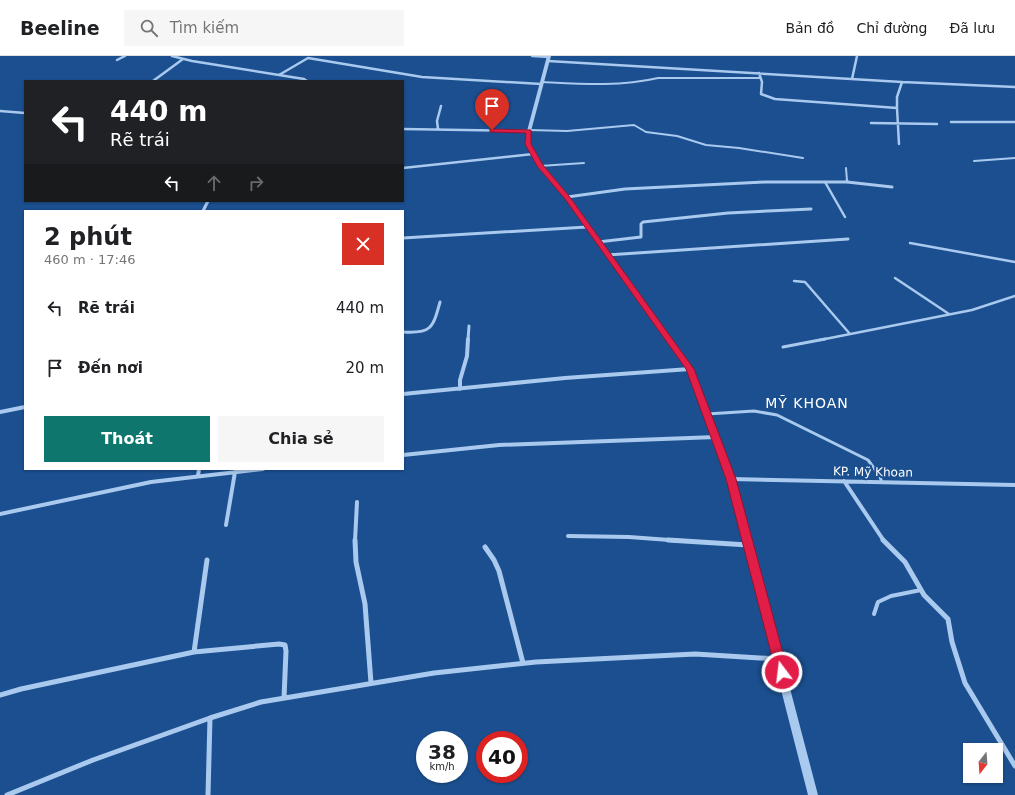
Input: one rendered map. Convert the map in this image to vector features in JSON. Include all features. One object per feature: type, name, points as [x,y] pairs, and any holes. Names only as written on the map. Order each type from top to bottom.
[{"type":"street","points":[[117,60],[125,56]]},
{"type":"street","points":[[172,56],[306,80]]},
{"type":"street","points":[[532,56],[852,79],[1015,87]]},
{"type":"street","points":[[852,79],[858,56]]},
{"type":"street","points":[[279,75],[308,58],[422,77],[541,83]]},
{"type":"street","points":[[548,58],[529,130],[528,144],[540,166],[567,197],[690,369],[731,479],[813,795]]},
{"type":"street","points":[[154,80],[183,59]]},
{"type":"street","points":[[759,73],[762,82],[761,94],[766,97],[775,99],[897,108]]},
{"type":"street","points":[[899,144],[897,97],[902,82]]},
{"type":"street","points":[[438,129],[437,121],[441,106]]},
{"type":"street","points":[[0,111],[24,113]]},
{"type":"street","points":[[950,122],[1015,122]]},
{"type":"street","points":[[871,123],[938,124]]},
{"type":"street","points":[[404,129],[529,130]]},
{"type":"street","points":[[404,168],[533,154]]},
{"type":"street","points":[[567,197],[625,189],[765,182],[847,182],[892,187]]},
{"type":"street","points":[[598,242],[641,237],[641,224],[643,222],[728,213],[811,209]]},
{"type":"street","points":[[404,238],[587,227]]},
{"type":"street","points":[[607,254],[848,239]]},
{"type":"street","points":[[404,332],[424,333],[431,329],[434,325],[440,302]]},
{"type":"street","points":[[460,389],[460,380],[467,356],[470,326]]},
{"type":"street","points":[[404,394],[565,378],[690,369]]},
{"type":"street","points":[[0,412],[24,407]]},
{"type":"street","points":[[404,455],[499,445],[716,437]]},
{"type":"street","points":[[198,476],[199,470]]},
{"type":"street","points":[[0,514],[151,482],[254,470]]},
{"type":"street","points":[[226,525],[235,472]]},
{"type":"street","name":"KP. Mỹ Khoan","points":[[731,479],[1015,485]]},
{"type":"street","points":[[844,481],[884,541],[905,562],[924,595],[948,618],[952,642],[965,683],[1015,766]]},
{"type":"street","points":[[357,502],[355,526],[356,562],[365,604],[371,683]]},
{"type":"street","points":[[568,536],[629,537],[748,545]]},
{"type":"street","points":[[485,547],[494,560],[499,571],[523,663]]},
{"type":"street","points":[[194,652],[207,560]]},
{"type":"street","points":[[0,695],[21,689],[194,652],[279,644],[285,645],[284,698]]},
{"type":"street","points":[[7,795],[94,760],[210,718],[261,702],[434,673],[523,663],[694,654],[778,659]]},
{"type":"street","points":[[208,795],[210,718]]},
{"type":"lane","points":[[541,83],[615,85],[642,83],[658,78],[760,78]]},
{"type":"lane","points":[[529,130],[567,131],[634,125],[646,132],[677,136],[706,145],[739,148],[803,158]]},
{"type":"lane","points":[[974,161],[1015,158]]},
{"type":"lane","points":[[540,166],[584,163]]},
{"type":"lane","points":[[846,168],[847,182]]},
{"type":"lane","points":[[826,182],[845,217]]},
{"type":"lane","points":[[910,243],[1015,262]]},
{"type":"lane","points":[[895,278],[949,314]]},
{"type":"lane","points":[[794,281],[805,282],[850,334]]},
{"type":"lane","points":[[783,347],[972,310],[1015,296]]},
{"type":"lane","points":[[707,414],[754,410],[777,415],[868,460],[879,475],[882,482]]},
{"type":"lane","points":[[874,614],[878,602],[891,596],[921,590]]},
{"type":"district","name":"MỸ KHOAN","points":[[807,403]]},
{"type":"route","points":[[492,130],[529,131],[528,144],[540,166],[567,197],[690,369],[731,479],[782,672]]}]
